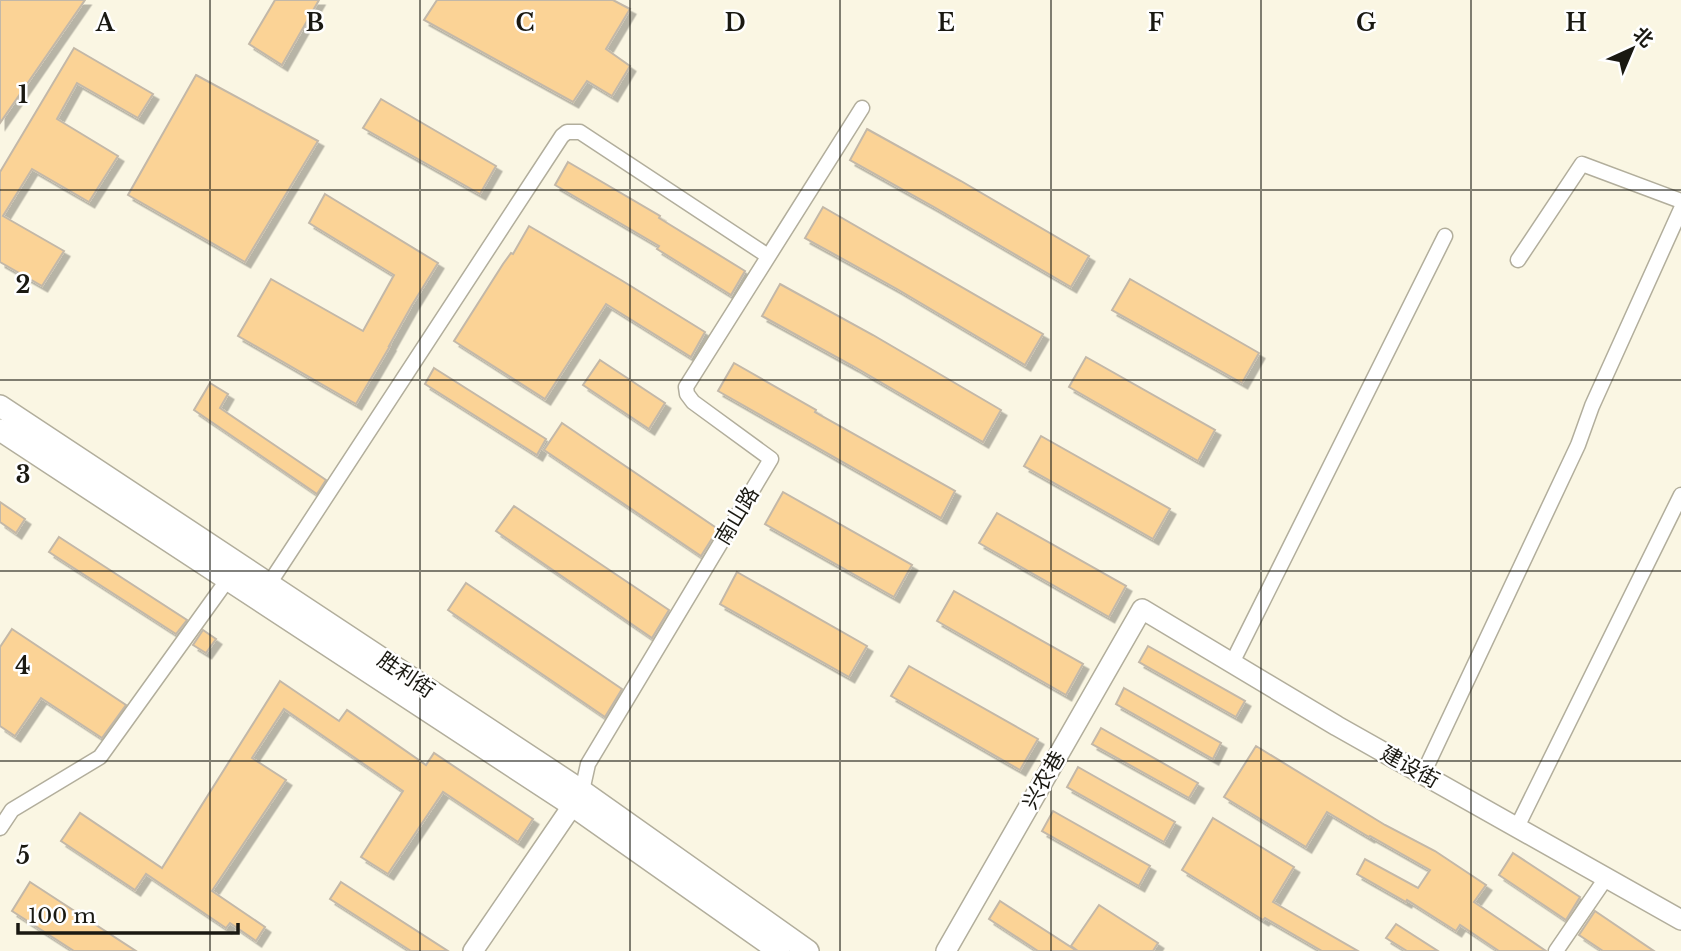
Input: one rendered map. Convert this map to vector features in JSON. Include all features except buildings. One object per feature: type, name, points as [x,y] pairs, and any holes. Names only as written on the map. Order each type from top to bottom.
[{"type":"main road","name":"胜利街","points":[[0,406],[269,584],[577,799],[779,951]]},
{"type":"main road","name":"胜利街","points":[[0,430],[228,579],[577,799],[808,951]]},
{"type":"street","name":"南山路","points":[[473,951],[577,799],[588,764],[771,459],[693,402],[686,387],[862,108]]},
{"type":"street","points":[[269,584],[567,132],[580,132],[768,256]]},
{"type":"street","points":[[1518,260],[1583,164],[1681,201]]},
{"type":"street","points":[[1423,774],[1578,444],[1592,406],[1681,209]]},
{"type":"street","points":[[1232,663],[1445,236]]},
{"type":"street","points":[[1517,827],[1681,495]]},
{"type":"street","points":[[0,828],[12,810],[100,757],[228,579]]},
{"type":"street","name":"建设街","points":[[1142,609],[1337,726],[1606,878],[1680,915]]},
{"type":"street","name":"兴农巷","points":[[946,951],[1142,609]]},
{"type":"street","points":[[1556,951],[1606,878]]}]
